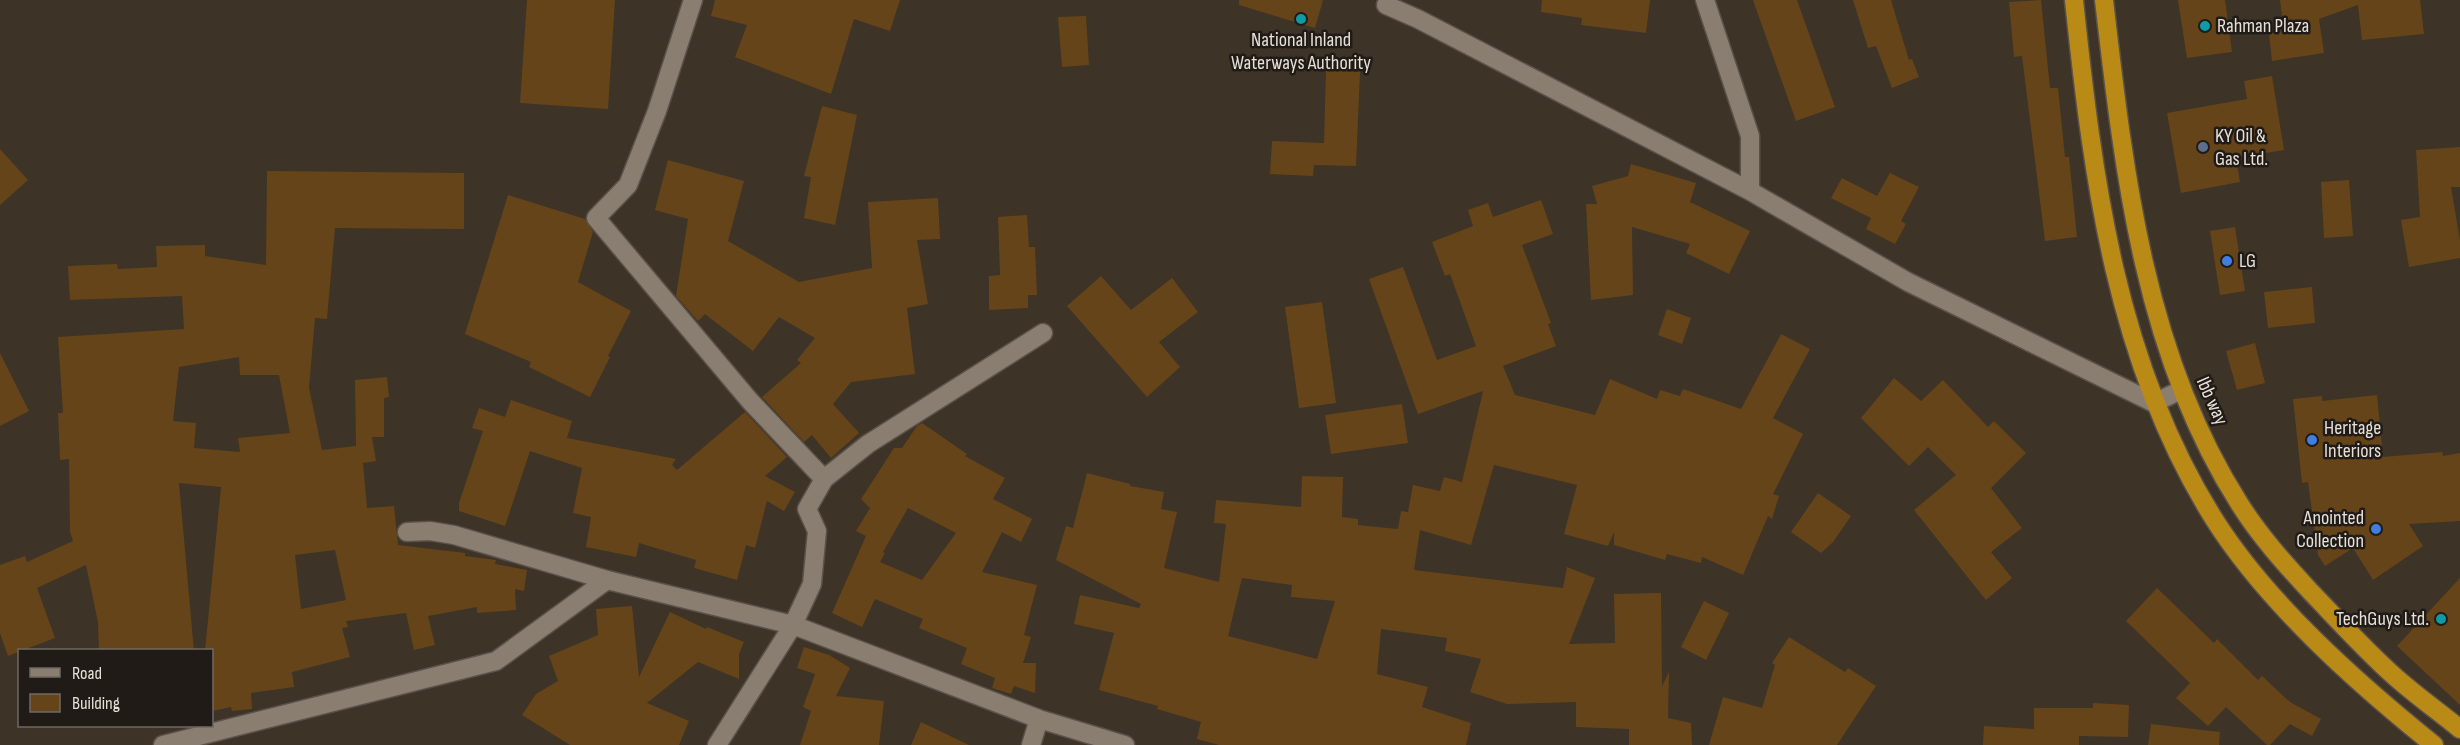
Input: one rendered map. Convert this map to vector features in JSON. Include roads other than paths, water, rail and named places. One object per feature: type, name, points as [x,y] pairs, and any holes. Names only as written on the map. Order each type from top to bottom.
[{"type":"highway","points":[[2074,0],[2085,105],[2104,225],[2129,331],[2154,403],[2187,472],[2215,520],[2251,570],[2373,697],[2434,745]]},
{"type":"highway","name":"Ibb way","points":[[2104,0],[2115,100],[2132,211],[2158,320],[2181,390],[2213,458],[2239,504],[2273,551],[2393,675],[2460,729]]},
{"type":"street","points":[[693,0],[657,111],[628,185],[596,218],[750,401],[824,479]]},
{"type":"street","points":[[1705,0],[1750,136],[1750,191]]},
{"type":"street","points":[[1386,5],[1438,29],[1750,191],[1908,282],[2154,403],[2181,390]]},
{"type":"street","points":[[717,745],[793,625],[812,584],[817,531],[807,509],[824,479],[868,444],[1043,333]]},
{"type":"street","points":[[407,532],[430,531],[454,535],[607,580],[793,625],[1039,719],[1125,745]]},
{"type":"street","points":[[163,745],[496,661],[607,580]]},
{"type":"street","points":[[1031,745],[1039,719]]},
{"type":"place","name":"National Inland Waterways Authority","points":[[1301,19]]},
{"type":"place","name":"Rahman Plaza","points":[[2205,26]]},
{"type":"place","name":"KY Oil & Gas Ltd.","points":[[2203,147]]},
{"type":"place","name":"LG","points":[[2227,261]]},
{"type":"place","name":"Heritage Interiors","points":[[2312,440]]},
{"type":"place","name":"Anointed Collection","points":[[2376,529]]},
{"type":"place","name":"TechGuys Ltd.","points":[[2441,619]]}]
